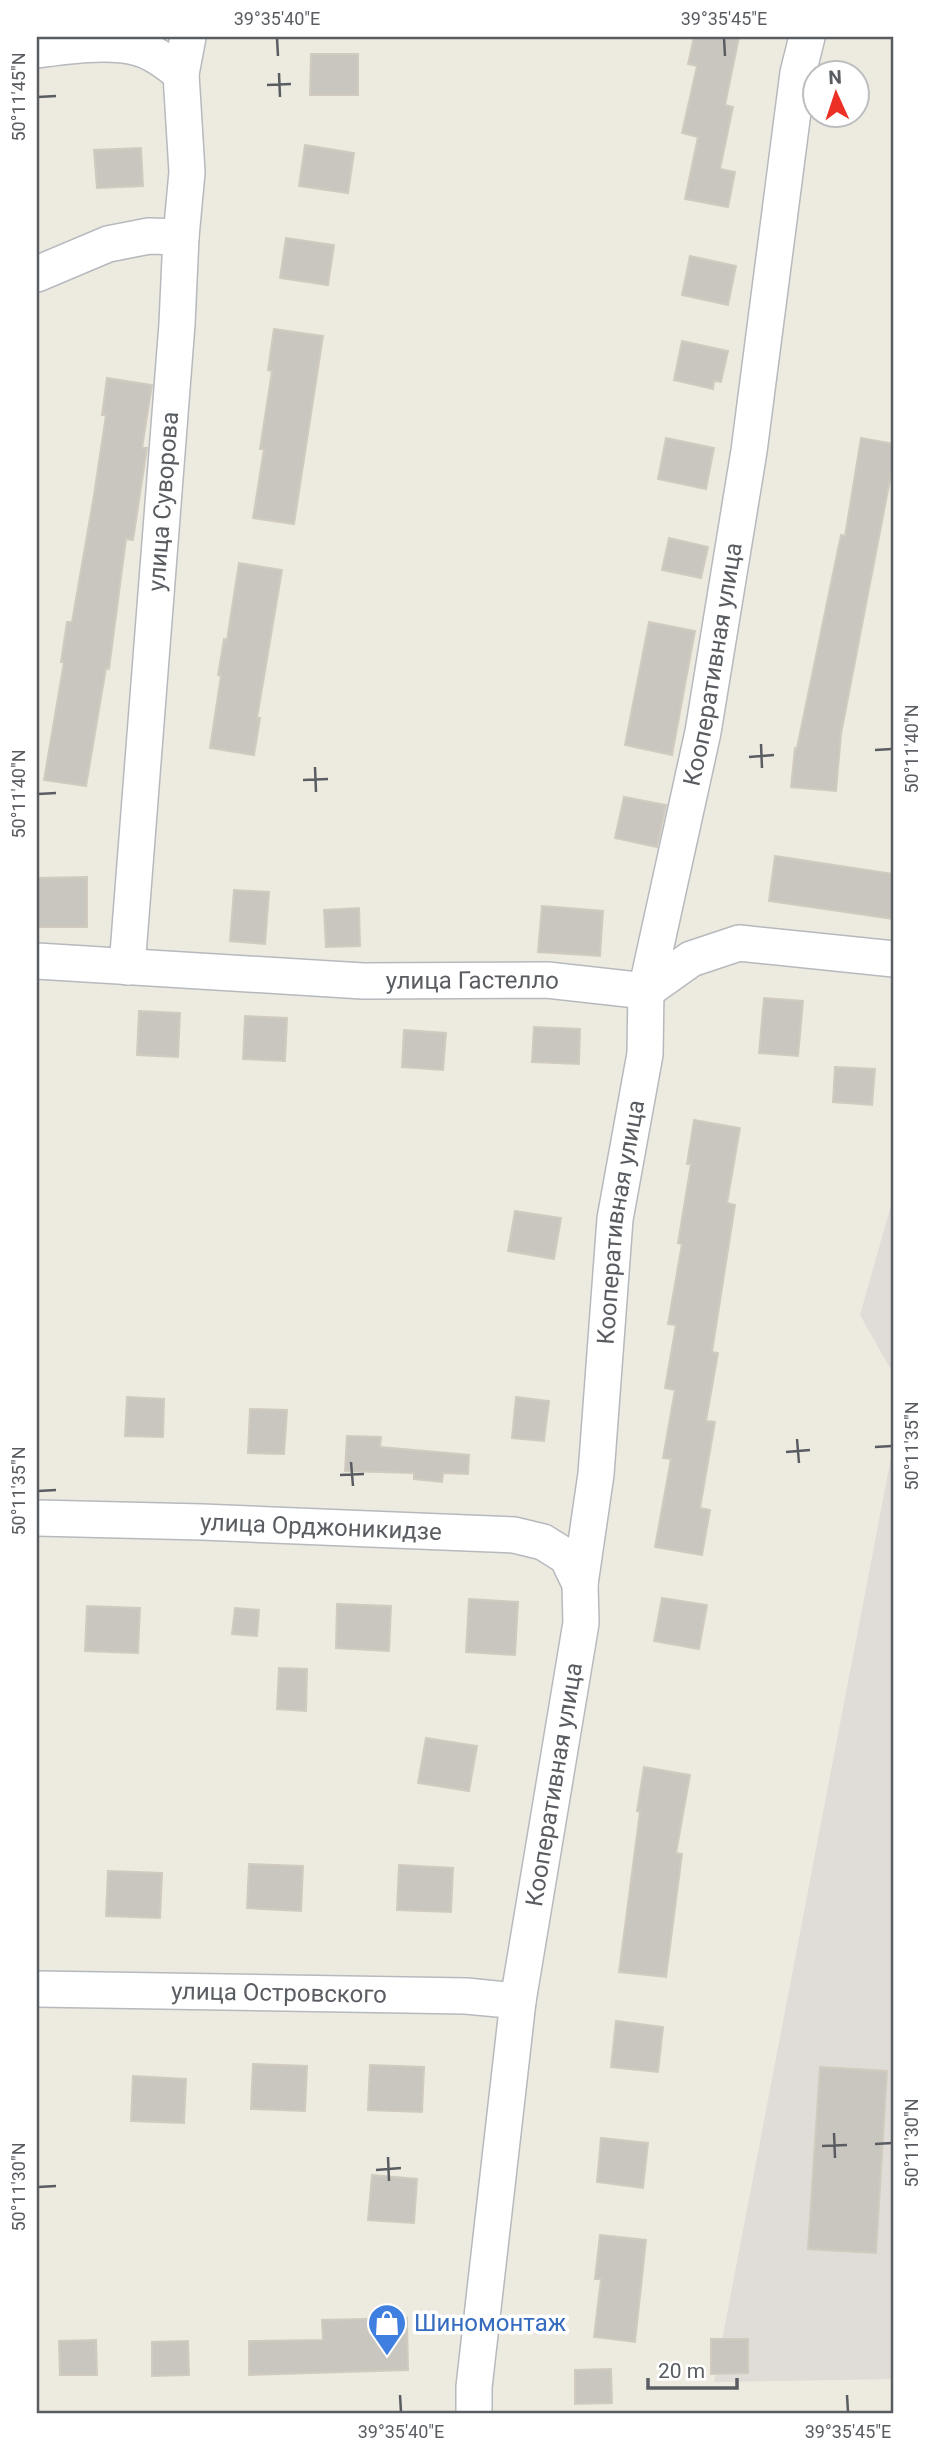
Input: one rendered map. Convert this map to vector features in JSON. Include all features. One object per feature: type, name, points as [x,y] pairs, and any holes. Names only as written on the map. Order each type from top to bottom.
[{"type":"street","name":"улица Суворова","points":[[127,967],[187,172],[181,74],[187,37]]},
{"type":"street","name":"Кооперативная улица","points":[[474,2414],[474,2387],[518,2001],[580,1623],[580,1584],[596,1474],[615,1219],[645,1054],[646,991],[703,732],[749,451],[794,99],[807,37]]},
{"type":"street","points":[[37,50],[82,44],[137,48],[164,60],[181,74]]},
{"type":"street","points":[[37,274],[108,244],[149,236],[181,237]]},
{"type":"street","points":[[646,991],[691,959],[739,943],[894,959]]},
{"type":"street","name":"улица Гастелло","points":[[37,961],[363,981],[547,980],[646,991]]},
{"type":"street","name":"улица Орджоникидзе","points":[[37,1518],[202,1521],[514,1535],[543,1542],[567,1557],[580,1584]]},
{"type":"street","name":"улица Островского","points":[[37,1989],[466,1996],[518,2001]]},
{"type":"shaded area","points":[[894,1198],[894,1375],[860,1315]]},
{"type":"shaded area","points":[[894,1442],[894,2379],[714,2382]]},
{"type":"building","points":[[694,37],[739,37],[725,105],[733,107],[720,169],[735,172],[728,207],[685,199],[698,137],[682,133],[697,66],[688,64]]},
{"type":"building","points":[[311,54],[358,54],[358,95],[310,95]]},
{"type":"building","points":[[305,145],[354,153],[348,193],[299,186]]},
{"type":"building","points":[[141,148],[143,186],[97,188],[94,150]]},
{"type":"building","points":[[286,238],[334,245],[328,285],[280,278]]},
{"type":"building","points":[[690,256],[736,266],[728,305],[682,295]]},
{"type":"building","points":[[274,329],[323,336],[294,524],[253,518],[264,449],[260,449],[272,371],[268,370]]},
{"type":"building","points":[[682,341],[728,351],[721,382],[714,381],[713,389],[674,380]]},
{"type":"building","points":[[107,378],[152,385],[142,448],[147,448],[133,540],[126,539],[109,669],[106,668],[86,786],[44,780],[64,662],[61,662],[67,622],[72,622],[94,495],[106,415],[102,415]]},
{"type":"building","points":[[666,438],[714,448],[706,489],[658,479]]},
{"type":"building","points":[[861,438],[894,444],[894,459],[841,734],[836,791],[791,787],[795,748],[841,535],[845,536]]},
{"type":"building","points":[[669,538],[708,547],[701,578],[662,570]]},
{"type":"building","points":[[239,563],[282,570],[257,718],[260,718],[254,755],[210,748],[221,676],[218,675],[224,639],[227,640]]},
{"type":"building","points":[[649,622],[695,631],[672,755],[625,745]]},
{"type":"building","points":[[624,797],[666,805],[657,847],[615,838]]},
{"type":"building","points":[[775,856],[894,874],[894,919],[769,901]]},
{"type":"building","points":[[87,877],[87,927],[38,927],[38,878]]},
{"type":"building","points":[[234,890],[269,892],[265,944],[230,941]]},
{"type":"building","points":[[542,906],[603,911],[600,956],[538,952]]},
{"type":"building","points":[[359,908],[360,946],[326,947],[324,910]]},
{"type":"building","points":[[764,998],[803,1001],[798,1056],[759,1053]]},
{"type":"building","points":[[139,1011],[180,1013],[178,1057],[137,1055]]},
{"type":"building","points":[[245,1016],[287,1018],[285,1061],[243,1059]]},
{"type":"building","points":[[534,1027],[580,1029],[579,1064],[532,1062]]},
{"type":"building","points":[[404,1030],[446,1033],[443,1070],[402,1067]]},
{"type":"building","points":[[835,1067],[875,1069],[872,1105],[833,1102]]},
{"type":"building","points":[[694,1120],[740,1128],[727,1203],[735,1205],[712,1352],[718,1353],[706,1421],[715,1422],[700,1508],[710,1510],[702,1555],[655,1547],[671,1459],[663,1458],[675,1390],[665,1388],[676,1325],[668,1324],[682,1244],[678,1243],[691,1164],[687,1164]]},
{"type":"building","points":[[515,1211],[561,1218],[554,1259],[508,1251]]},
{"type":"building","points":[[127,1397],[164,1399],[163,1437],[125,1436]]},
{"type":"building","points":[[516,1397],[549,1401],[544,1441],[512,1438]]},
{"type":"building","points":[[250,1409],[287,1410],[284,1454],[248,1453]]},
{"type":"building","points":[[347,1436],[381,1437],[380,1447],[469,1455],[468,1474],[443,1473],[442,1482],[414,1479],[414,1473],[345,1471]]},
{"type":"building","points":[[662,1598],[707,1605],[699,1649],[654,1641]]},
{"type":"building","points":[[469,1599],[518,1602],[515,1655],[466,1652]]},
{"type":"building","points":[[337,1604],[391,1606],[389,1651],[336,1648]]},
{"type":"building","points":[[87,1606],[140,1608],[138,1653],[85,1651]]},
{"type":"building","points":[[235,1608],[259,1610],[257,1636],[232,1634]]},
{"type":"building","points":[[279,1668],[307,1669],[306,1711],[277,1709]]},
{"type":"building","points":[[426,1738],[477,1746],[469,1791],[418,1783]]},
{"type":"building","points":[[644,1767],[690,1775],[676,1853],[682,1854],[666,1977],[619,1972]]},
{"type":"building","points":[[249,1864],[303,1866],[301,1911],[247,1908]]},
{"type":"building","points":[[399,1865],[453,1868],[451,1912],[397,1910]]},
{"type":"building","points":[[108,1871],[162,1873],[160,1918],[106,1916]]},
{"type":"building","points":[[616,2021],[663,2027],[658,2072],[611,2067]]},
{"type":"building","points":[[253,2064],[307,2066],[305,2111],[251,2109]]},
{"type":"building","points":[[370,2065],[424,2067],[422,2112],[368,2110]]},
{"type":"building","points":[[820,2067],[887,2071],[876,2253],[808,2249]]},
{"type":"building","points":[[133,2076],[186,2079],[184,2123],[131,2121]]},
{"type":"building","points":[[601,2138],[648,2143],[643,2188],[597,2182]]},
{"type":"building","points":[[372,2175],[417,2179],[414,2223],[368,2220]]},
{"type":"building","points":[[600,2235],[646,2240],[635,2342],[594,2337],[601,2279],[595,2279]]},
{"type":"building","points":[[407,2318],[408,2370],[249,2375],[249,2341],[323,2340],[322,2320]]},
{"type":"building","points":[[711,2339],[748,2339],[748,2373],[711,2374]]},
{"type":"building","points":[[96,2340],[97,2375],[60,2375],[59,2341]]},
{"type":"building","points":[[188,2341],[189,2375],[152,2376],[152,2342]]},
{"type":"building","points":[[611,2369],[612,2403],[575,2404],[575,2370]]},
{"type":"place","name":"Шиномонтаж","points":[[387,2357]]}]
